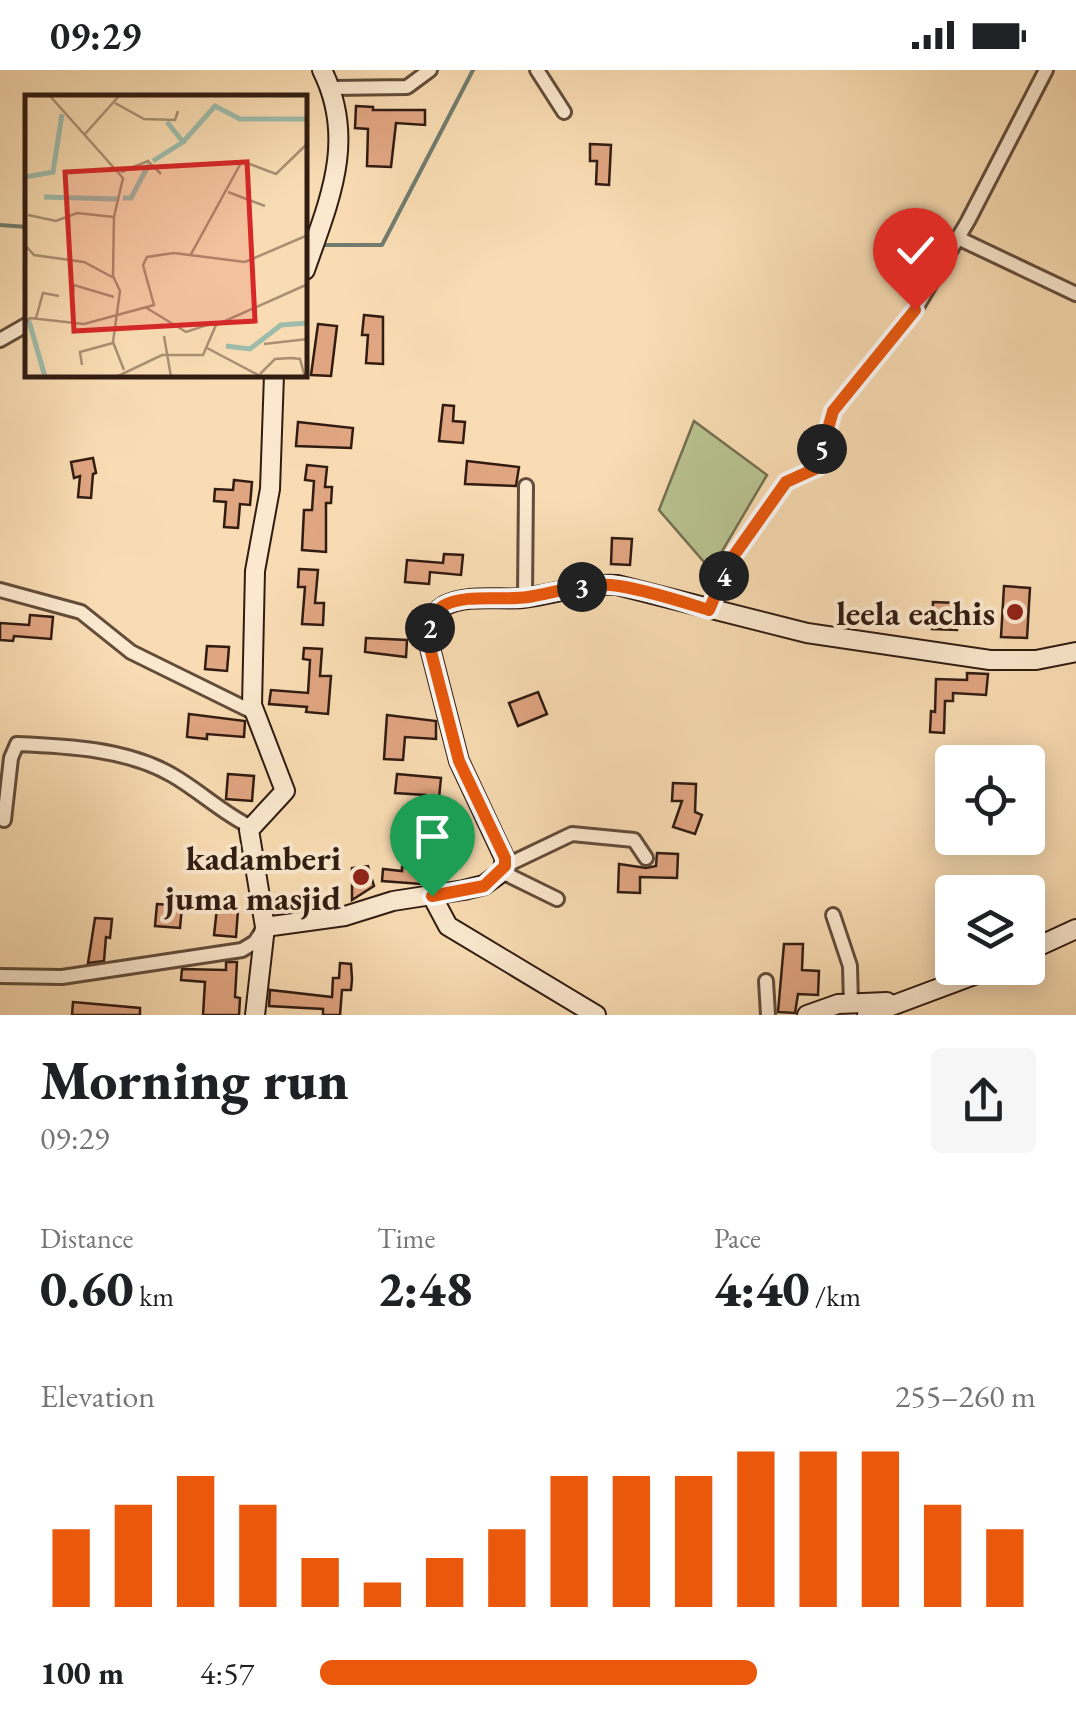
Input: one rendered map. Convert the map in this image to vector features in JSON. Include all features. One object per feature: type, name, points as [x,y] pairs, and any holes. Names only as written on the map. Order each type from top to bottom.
[{"type":"street","points":[[308,261],[338,169],[340,124],[322,70]]},
{"type":"street","points":[[331,88],[407,87],[430,70]]},
{"type":"street","points":[[537,70],[564,112]]},
{"type":"street","points":[[709,610],[730,561],[786,482],[817,468],[833,411],[915,310],[958,238],[1046,70]]},
{"type":"street","points":[[958,238],[1076,294]]},
{"type":"street","points":[[0,340],[25,326]]},
{"type":"street","points":[[255,1015],[265,927],[249,830],[285,791],[252,705],[256,571],[270,489],[274,378]]},
{"type":"street","points":[[525,598],[526,486]]},
{"type":"street","points":[[503,869],[505,858],[455,749],[437,680],[429,634],[435,614],[442,607],[458,601],[525,598],[600,584],[618,585],[807,633],[990,660],[1036,660],[1076,652]]},
{"type":"street","points":[[0,590],[81,612],[131,652],[255,713]]},
{"type":"street","points":[[4,820],[10,758],[17,744],[34,744],[91,750],[154,766],[251,828]]},
{"type":"street","points":[[0,976],[62,977],[242,950],[265,927],[345,916],[364,907],[484,886],[503,869],[572,834],[634,840],[646,858]]},
{"type":"street","points":[[503,869],[556,899]]},
{"type":"street","points":[[432,896],[448,926],[596,1015]]},
{"type":"street","points":[[833,915],[859,1009]]},
{"type":"street","points":[[1045,944],[1076,929]]},
{"type":"street","points":[[766,982],[768,1015]]},
{"type":"street","points":[[808,1015],[838,1004],[859,1009],[903,1001],[947,985]]},
{"type":"green space","points":[[694,421],[767,475],[711,570],[659,510]]},
{"type":"building","points":[[356,106],[373,110],[425,110],[425,125],[396,123],[391,167],[367,166],[368,129],[355,128]]},
{"type":"building","points":[[590,144],[611,145],[609,185],[596,184],[597,161],[590,161]]},
{"type":"building","points":[[364,315],[383,317],[383,364],[366,363],[368,335],[362,335]]},
{"type":"building","points":[[318,324],[337,326],[331,376],[311,375]]},
{"type":"building","points":[[443,405],[454,406],[453,421],[465,422],[463,443],[439,441]]},
{"type":"building","points":[[298,422],[353,428],[351,448],[296,446]]},
{"type":"building","points":[[93,458],[96,473],[91,498],[78,497],[80,476],[74,478],[71,462]]},
{"type":"building","points":[[467,461],[519,467],[516,486],[465,484]]},
{"type":"building","points":[[307,465],[327,467],[325,487],[332,487],[331,503],[326,503],[326,552],[302,550],[304,510],[312,510],[314,481],[305,480]]},
{"type":"building","points":[[234,480],[252,482],[250,505],[240,504],[238,528],[224,527],[226,502],[214,501],[215,489],[233,490]]},
{"type":"building","points":[[612,538],[632,539],[630,565],[611,564]]},
{"type":"building","points":[[444,554],[463,555],[461,575],[430,572],[429,584],[405,582],[407,560],[443,563]]},
{"type":"building","points":[[299,569],[318,570],[315,603],[324,603],[323,625],[302,624],[305,587],[298,587]]},
{"type":"building","name":"leela eachis","points":[[1004,586],[1030,588],[1027,638],[1001,637]]},
{"type":"building","points":[[933,602],[957,603],[957,630],[932,629]]},
{"type":"building","points":[[30,615],[53,617],[51,639],[14,636],[13,641],[0,640],[0,623],[29,625]]},
{"type":"building","points":[[366,638],[407,640],[406,657],[365,652]]},
{"type":"building","points":[[207,646],[229,647],[227,671],[205,669]]},
{"type":"building","points":[[304,648],[322,649],[320,676],[331,676],[328,714],[306,712],[307,707],[269,704],[271,690],[308,693],[310,660],[303,659]]},
{"type":"building","points":[[967,673],[988,674],[986,695],[953,693],[953,701],[945,701],[944,733],[930,732],[936,679],[967,680]]},
{"type":"building","points":[[538,692],[547,714],[518,726],[509,703]]},
{"type":"building","points":[[189,714],[245,721],[244,737],[187,737]]},
{"type":"building","points":[[387,715],[436,721],[436,739],[405,737],[403,760],[384,759]]},
{"type":"building","points":[[228,774],[254,776],[252,801],[226,799]]},
{"type":"building","points":[[397,774],[441,778],[436,828],[422,827],[425,795],[395,793]]},
{"type":"building","points":[[673,783],[696,784],[695,812],[702,815],[695,834],[673,827],[682,801],[672,801]]},
{"type":"building","points":[[657,853],[678,854],[677,878],[640,877],[640,893],[618,892],[619,864],[656,866]]},
{"type":"building","name":"kadamberi juma masjid","points":[[368,866],[374,886],[352,900],[352,868]]},
{"type":"building","points":[[402,867],[422,869],[421,884],[382,881],[383,869],[402,871]]},
{"type":"building","points":[[157,904],[182,906],[180,928],[155,926]]},
{"type":"building","points":[[217,908],[238,910],[236,937],[214,935]]},
{"type":"building","points":[[95,918],[112,919],[110,938],[106,937],[104,961],[88,963]]},
{"type":"building","points":[[784,944],[803,944],[802,970],[819,971],[818,995],[798,994],[795,1013],[778,1012]]},
{"type":"building","points":[[226,962],[237,962],[235,997],[240,998],[239,1015],[203,1015],[205,982],[181,980],[182,969],[226,970]]},
{"type":"building","points":[[340,963],[351,964],[352,979],[351,990],[342,990],[340,1015],[323,1015],[323,1009],[269,1006],[270,990],[332,997],[333,978],[339,978]]},
{"type":"building","points":[[73,1002],[140,1008],[140,1015],[72,1015]]},
{"type":"waterway","points":[[324,245],[382,245],[473,70]]},
{"type":"waterway","points":[[0,225],[25,227]]},
{"type":"place","name":"leela eachis","points":[[1015,612]]},
{"type":"place","name":"kadamberi juma masjid","points":[[361,877]]},
{"type":"route","points":[[432,896],[484,886],[505,866],[505,858],[452,738],[430,648],[430,625],[435,614],[458,601],[525,598],[600,584],[649,592],[709,610],[730,561],[786,482],[817,468],[833,411],[915,310]]}]
